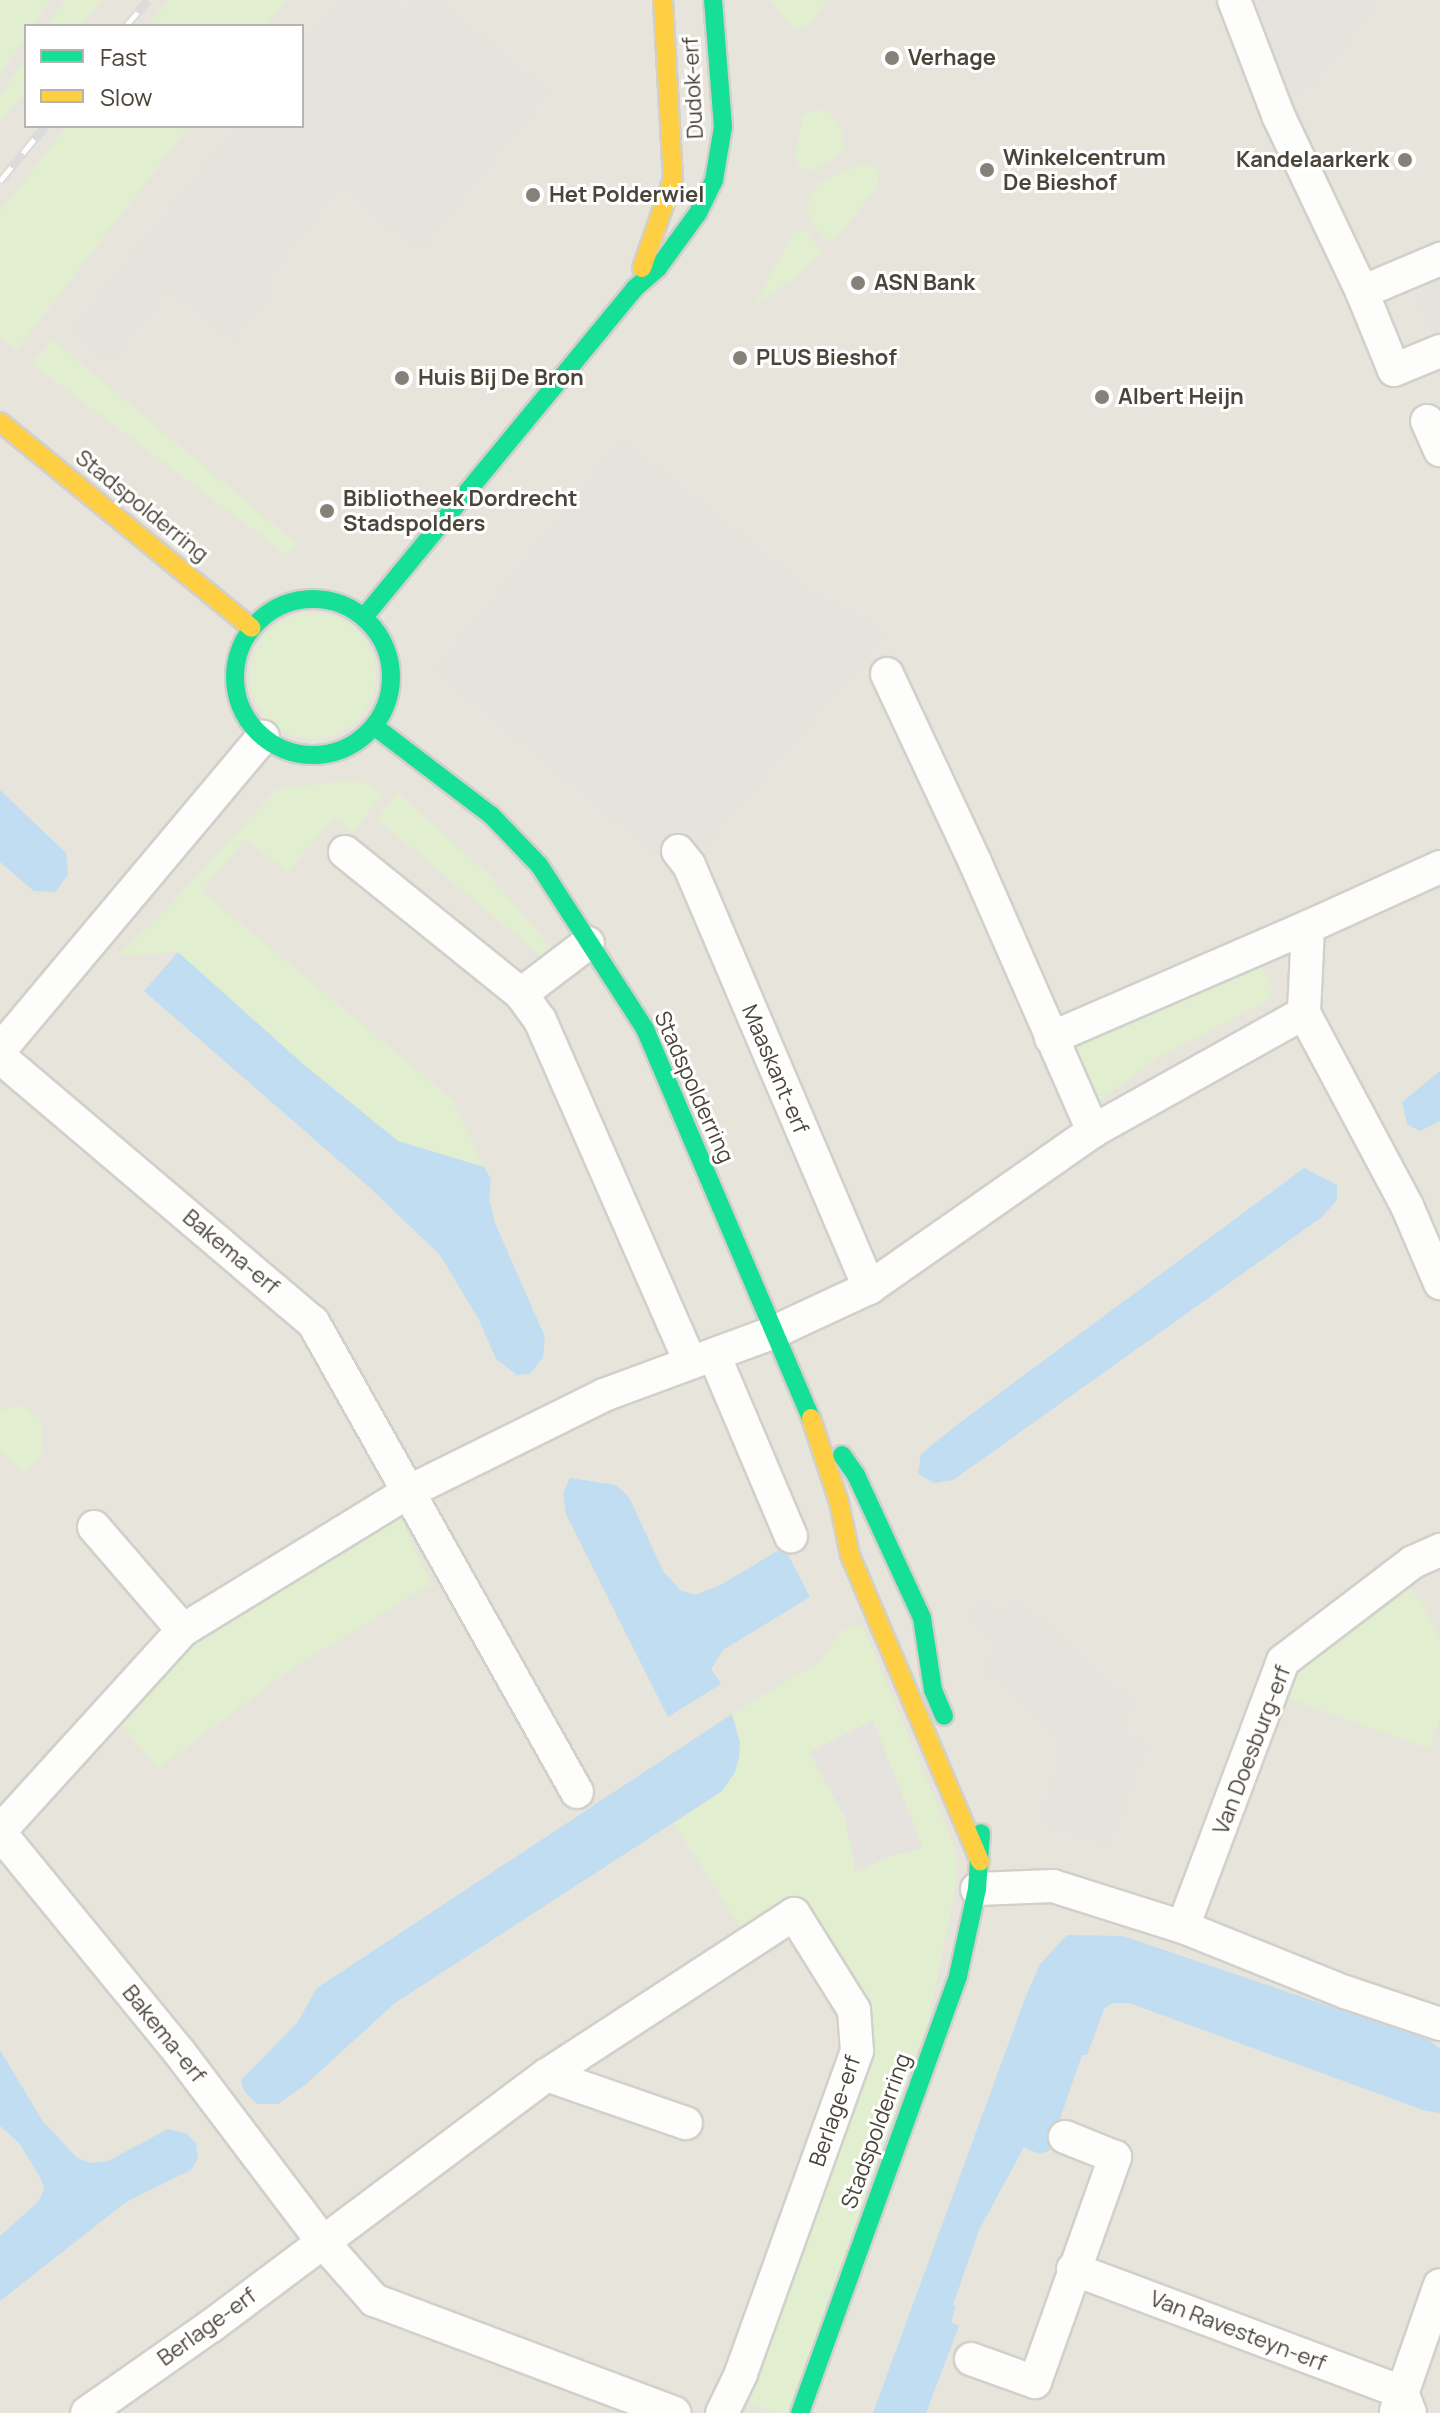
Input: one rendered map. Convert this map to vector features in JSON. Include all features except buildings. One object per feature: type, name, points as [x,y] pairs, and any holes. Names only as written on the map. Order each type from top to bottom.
[{"type":"street","name":"Dudok-erf","points":[[634,289],[673,179],[663,0]]},
{"type":"street","name":"Dudok-erf","points":[[364,617],[634,289],[658,268],[698,213],[714,180],[723,127],[713,0]]},
{"type":"street","points":[[1234,0],[1279,117],[1362,292],[1394,370],[1440,351]]},
{"type":"street","points":[[1362,292],[1440,259]]},
{"type":"street","points":[[1427,421],[1440,450]]},
{"type":"street","name":"Stadspolderring","points":[[0,422],[252,628]]},
{"type":"street","points":[[308,599],[337,602],[364,617],[380,635],[391,669],[387,705],[374,726],[356,743],[321,755],[296,754],[263,737],[243,712],[235,680],[239,653],[252,628],[277,608],[308,599]]},
{"type":"street","points":[[887,674],[975,862],[1093,1131]]},
{"type":"street","name":"Stadspolderring","points":[[374,726],[491,815],[539,865],[645,1029],[808,1407],[839,1502],[850,1555],[979,1875]]},
{"type":"street","points":[[0,1050],[263,737]]},
{"type":"street","name":"Maaskant-erf","points":[[678,851],[689,865],[869,1288]]},
{"type":"street","points":[[345,852],[521,994],[540,1020],[702,1359],[791,1536]]},
{"type":"street","points":[[1051,1038],[1440,867]]},
{"type":"street","points":[[1308,927],[1304,1013],[1407,1206],[1440,1283]]},
{"type":"street","points":[[521,994],[588,943]]},
{"type":"street","points":[[774,1332],[869,1288],[1093,1131],[1304,1013]]},
{"type":"street","name":"Bakema-erf","points":[[0,1057],[313,1322],[577,1792]]},
{"type":"street","name":"Bakema-erf","points":[[322,2241],[180,2053],[0,1832],[183,1630],[410,1491],[604,1395],[774,1332]]},
{"type":"street","name":"Stadspolderring","points":[[808,1407],[856,1475],[907,1580],[922,1618],[933,1690],[951,1733]]},
{"type":"street","points":[[94,1527],[183,1630]]},
{"type":"street","name":"Van Doesburg-erf","points":[[1183,1927],[1283,1661],[1413,1562],[1440,1550]]},
{"type":"street","name":"Stadspolderring","points":[[800,2413],[958,1976],[979,1875],[981,1819]]},
{"type":"street","points":[[979,1875],[1053,1886],[1183,1927],[1345,1992],[1440,2024]]},
{"type":"street","name":"Berlage-erf","points":[[90,2412],[211,2326],[547,2075],[794,1914],[854,2010],[857,2051],[741,2374],[722,2413]]},
{"type":"street","points":[[547,2075],[686,2123]]},
{"type":"street","points":[[971,2359],[1035,2382],[1115,2157],[1065,2137]]},
{"type":"street","points":[[322,2241],[374,2300],[674,2413]]},
{"type":"street","name":"Van Ravesteyn-erf","points":[[1073,2269],[1412,2390],[1440,2285]]},
{"type":"shaded area","points":[[0,0],[1440,0],[1440,2413],[0,2413]]},
{"type":"shaded area","points":[[340,0],[395,0],[406,10],[414,0],[436,0],[549,91],[420,251],[341,187],[265,281],[274,289],[233,340],[169,289],[109,363],[71,331],[235,128],[304,128],[304,44]]},
{"type":"shaded area","points":[[1251,0],[1380,0],[1313,86],[1292,94]]},
{"type":"shaded area","points":[[1440,283],[1440,336],[1434,338],[1415,294]]},
{"type":"shaded area","points":[[621,439],[810,591],[856,614],[885,636],[681,874],[435,671]]},
{"type":"shaded area","points":[[1015,1597],[1137,1707],[1121,1724],[1125,1737],[1147,1745],[1109,1847],[1039,1823],[1060,1763],[1060,1746],[1055,1735],[982,1668],[998,1650],[966,1618],[983,1599],[1000,1613]]},
{"type":"shaded area","points":[[873,1720],[923,1848],[891,1856],[856,1872],[844,1816],[809,1752]]},
{"type":"green space","points":[[0,0],[50,0],[34,24],[24,24],[24,40],[0,75]]},
{"type":"green space","points":[[65,0],[102,0],[83,24],[48,24]]},
{"type":"green space","points":[[169,0],[286,0],[268,24],[149,24]]},
{"type":"green space","points":[[771,0],[827,0],[808,27],[792,28]]},
{"type":"green space","points":[[24,60],[24,93],[0,122],[0,96]]},
{"type":"green space","points":[[820,109],[830,113],[844,136],[843,152],[814,171],[801,168],[795,158],[803,115]]},
{"type":"green space","points":[[65,128],[187,128],[17,350],[0,337],[0,212]]},
{"type":"green space","points":[[864,163],[877,168],[880,175],[877,187],[834,242],[823,238],[808,214],[809,196],[820,182]]},
{"type":"green space","points":[[795,231],[806,232],[822,252],[794,280],[755,303]]},
{"type":"green space","points":[[52,339],[297,544],[288,556],[32,364]]},
{"type":"green space","points":[[313,613],[337,618],[357,632],[371,652],[376,676],[371,700],[357,720],[337,734],[313,739],[289,734],[269,720],[255,700],[250,676],[255,652],[269,632],[289,618]]},
{"type":"green space","points":[[352,780],[368,784],[382,795],[353,833],[334,818],[288,872],[245,839],[202,891],[452,1099],[484,1167],[398,1141],[303,1064],[178,952],[118,956],[164,912],[277,789]]},
{"type":"green space","points":[[398,793],[490,876],[553,950],[543,958],[377,819]]},
{"type":"green space","points":[[1259,959],[1272,989],[1268,1000],[1157,1058],[1101,1100],[1095,1097],[1072,1047],[1075,1040]]},
{"type":"green space","points":[[24,1406],[42,1421],[43,1451],[26,1473],[0,1451],[0,1410]]},
{"type":"green space","points":[[400,1516],[431,1584],[293,1668],[158,1768],[118,1721],[159,1674],[200,1637],[363,1535]]},
{"type":"green space","points":[[1408,1585],[1423,1604],[1440,1643],[1440,1718],[1429,1749],[1284,1697],[1298,1667]]},
{"type":"green space","points":[[862,1624],[956,1850],[956,1886],[929,2018],[788,2413],[778,2413],[749,2404],[752,2384],[864,2072],[790,1905],[778,1903],[740,1927],[674,1824],[722,1791],[737,1729],[732,1714],[822,1660],[842,1630]]},
{"type":"water","points":[[0,790],[66,853],[68,874],[56,892],[34,891],[0,862]]},
{"type":"water","points":[[178,952],[303,1064],[398,1141],[484,1167],[491,1179],[489,1197],[495,1223],[545,1337],[543,1357],[530,1374],[517,1375],[496,1359],[479,1320],[440,1255],[369,1187],[144,991]]},
{"type":"water","points":[[1440,1071],[1440,1121],[1420,1131],[1407,1124],[1402,1102]]},
{"type":"water","points":[[1304,1168],[1337,1185],[1337,1200],[1322,1217],[953,1480],[934,1483],[918,1474],[921,1454],[958,1424]]},
{"type":"water","points":[[570,1478],[616,1485],[629,1497],[663,1571],[681,1591],[696,1595],[722,1584],[784,1547],[810,1597],[723,1650],[711,1669],[721,1684],[668,1717],[566,1514],[563,1493]]},
{"type":"water","points":[[732,1714],[740,1743],[739,1757],[735,1772],[722,1791],[395,2003],[305,2085],[278,2104],[257,2104],[244,2091],[241,2080],[297,2023],[317,1988]]},
{"type":"water","points":[[1067,1935],[1123,1936],[1429,2040],[1440,2049],[1440,2113],[1423,2110],[1129,2003],[1112,2003],[1104,2009],[1087,2055],[1082,2055],[1049,2151],[1039,2154],[1024,2147],[979,2230],[953,2305],[956,2306],[951,2322],[959,2326],[926,2413],[873,2413],[1026,1996],[1040,1964]]},
{"type":"water","points":[[0,2050],[42,2120],[77,2158],[92,2163],[108,2161],[168,2129],[187,2134],[196,2143],[198,2158],[191,2170],[126,2202],[0,2301],[0,2236],[38,2202],[44,2190],[20,2144],[0,2126]]},
{"type":"railway","points":[[128,24],[148,0]]},
{"type":"railway","points":[[0,181],[43,128]]},
{"type":"traffic: fast","points":[[364,617],[634,289],[658,268],[698,213],[714,180],[723,127],[713,0]]},
{"type":"traffic: fast","points":[[313,599],[343,605],[368,622],[385,647],[391,677],[385,707],[368,732],[343,749],[313,755],[283,749],[258,732],[241,707],[235,677],[241,647],[258,622],[283,605],[313,599]]},
{"type":"traffic: fast","points":[[374,726],[491,815],[539,865],[645,1029],[811,1418]]},
{"type":"traffic: fast","points":[[842,1455],[856,1475],[922,1618],[933,1690],[944,1716]]},
{"type":"traffic: fast","points":[[800,2413],[958,1976],[977,1889],[981,1833]]},
{"type":"traffic: slow","points":[[642,268],[673,179],[663,0]]},
{"type":"traffic: slow","points":[[0,422],[252,628]]},
{"type":"traffic: slow","points":[[811,1418],[839,1502],[850,1555],[980,1862]]},
{"type":"place","name":"Verhage","points":[[892,58]]},
{"type":"place","name":"Kandelaarkerk","points":[[1405,160]]},
{"type":"place","name":"Winkelcentrum De Bieshof","points":[[987,170]]},
{"type":"place","name":"Het Polderwiel","points":[[533,195]]},
{"type":"place","name":"ASN Bank","points":[[858,283]]},
{"type":"place","name":"PLUS Bieshof","points":[[740,358]]},
{"type":"place","name":"Huis Bij De Bron","points":[[402,378]]},
{"type":"place","name":"Albert Heijn","points":[[1102,397]]},
{"type":"place","name":"Bibliotheek Dordrecht Stadspolders","points":[[327,511]]}]
